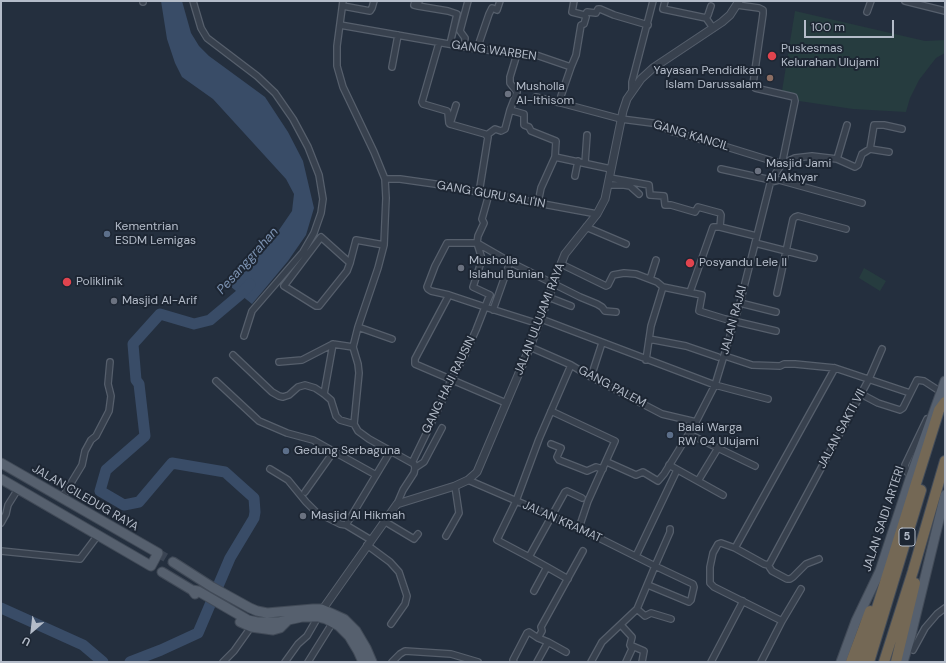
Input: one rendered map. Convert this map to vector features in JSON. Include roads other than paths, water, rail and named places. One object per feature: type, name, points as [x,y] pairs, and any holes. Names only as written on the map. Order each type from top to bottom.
[{"type":"highway","points":[[860,662],[939,410],[945,402]]},
{"type":"highway","name":"5","points":[[869,662],[945,412]]},
{"type":"highway","name":"5","points":[[884,662],[913,571],[945,461]]},
{"type":"highway","points":[[896,662],[914,589],[915,576],[913,571]]},
{"type":"highway","points":[[851,662],[872,607],[885,583]]},
{"type":"main road","name":"JALAN SAIDI ARTERI","points":[[841,662],[856,621],[880,571],[911,476],[945,381]]},
{"type":"main road","name":"JALAN CILEDUG RAYA","points":[[1,463],[158,553],[150,566],[98,535]]},
{"type":"main road","points":[[1,479],[98,535]]},
{"type":"main road","points":[[903,662],[942,520],[945,495]]},
{"type":"main road","points":[[173,562],[198,579],[209,594],[232,607],[267,613],[300,609],[344,620],[356,631],[372,662]]},
{"type":"main road","points":[[162,572],[192,590],[209,594],[232,607],[251,625],[288,620],[320,613],[349,636],[363,662]]},
{"type":"main road","points":[[251,625],[254,610]]},
{"type":"street","points":[[193,1],[201,28],[207,38],[257,76],[275,94],[293,119],[308,147],[319,175],[323,199],[321,213],[314,233],[303,252],[252,311],[244,336]]},
{"type":"street","points":[[354,424],[358,364],[353,347],[384,244],[386,198],[385,179],[374,152],[343,87],[337,66],[337,46],[343,3],[370,10],[374,1]]},
{"type":"street","points":[[464,47],[465,38],[460,31],[468,1]]},
{"type":"street","points":[[477,49],[489,14],[492,8],[496,10],[500,1]]},
{"type":"street","points":[[574,1],[572,12],[585,15],[587,12],[596,13],[600,8],[614,15],[648,25]]},
{"type":"street","points":[[632,91],[632,82],[653,1]]},
{"type":"street","points":[[665,1],[663,9],[706,18],[713,28]]},
{"type":"street","points":[[867,12],[871,1]]},
{"type":"street","points":[[905,1],[928,4],[945,11]]},
{"type":"street","points":[[418,3],[457,14],[450,44]]},
{"type":"street","points":[[738,3],[763,10],[753,84],[755,88],[794,97],[782,164]]},
{"type":"street","name":"JALAN ULUJAMI RAYA","points":[[397,504],[455,486],[468,480],[476,472],[530,347],[565,254],[597,214],[605,199],[621,119],[632,91],[641,79],[653,68],[730,15],[738,3]]},
{"type":"street","points":[[706,18],[711,6]]},
{"type":"street","points":[[561,103],[561,96],[576,55],[581,25],[584,24],[585,15]]},
{"type":"street","name":"GANG WARBEN","points":[[340,25],[464,47],[536,56],[571,67]]},
{"type":"street","points":[[392,67],[398,35]]},
{"type":"street","points":[[439,43],[422,104],[447,112],[450,124]]},
{"type":"street","points":[[487,135],[495,129],[505,129],[517,92],[510,83],[517,54]]},
{"type":"street","points":[[536,97],[621,119]]},
{"type":"street","points":[[450,124],[456,105]]},
{"type":"street","points":[[510,110],[524,114],[524,124],[529,127],[531,131],[555,140],[555,157],[541,188],[538,203]]},
{"type":"street","name":"GANG KANCIL","points":[[621,119],[660,124],[670,131],[782,164]]},
{"type":"street","points":[[450,124],[487,135]]},
{"type":"street","points":[[870,150],[874,125],[878,124],[902,129]]},
{"type":"street","points":[[837,159],[847,125]]},
{"type":"street","points":[[480,193],[488,140],[487,135]]},
{"type":"street","points":[[586,164],[587,135]]},
{"type":"street","points":[[782,164],[804,156],[822,156],[837,159],[855,167],[858,165],[862,154],[870,150],[889,152]]},
{"type":"street","points":[[555,157],[611,169]]},
{"type":"street","points":[[575,176],[578,161]]},
{"type":"street","name":"JALAN RAJAI","points":[[606,462],[636,475],[643,472],[658,481],[689,434],[715,385],[722,356],[740,303],[771,181],[782,164]]},
{"type":"street","points":[[721,170],[771,181],[779,180],[862,204]]},
{"type":"street","name":"GANG GURU SALI'IN","points":[[385,179],[400,179],[435,184],[597,214]]},
{"type":"street","points":[[609,181],[630,186],[639,194]]},
{"type":"street","points":[[609,181],[649,185],[650,195],[664,196],[665,205],[695,212],[698,207],[720,213],[720,227]]},
{"type":"street","points":[[485,307],[490,295],[473,287],[482,260],[477,243],[478,236],[484,223],[482,219],[489,194]]},
{"type":"street","points":[[777,293],[793,220],[795,217],[798,216],[846,229]]},
{"type":"street","points":[[586,227],[626,244]]},
{"type":"street","points":[[690,292],[713,227],[720,227],[756,236]]},
{"type":"street","points":[[350,262],[321,237],[284,286],[316,306],[319,306],[347,271],[350,262],[356,239],[384,244]]},
{"type":"street","points":[[616,312],[605,311],[597,304],[510,262],[477,243],[447,243],[435,266],[428,287],[428,289],[493,310],[540,322],[602,343],[715,385],[768,399]]},
{"type":"street","points":[[755,243],[814,258]]},
{"type":"street","points":[[650,279],[656,260]]},
{"type":"street","points":[[493,310],[510,262]]},
{"type":"street","points":[[561,264],[606,286],[613,276],[624,273],[633,273],[657,282],[664,287],[703,296],[699,311],[776,331]]},
{"type":"street","points":[[646,360],[651,326],[656,306],[664,287]]},
{"type":"street","points":[[449,295],[415,359],[415,364],[506,403]]},
{"type":"street","points":[[548,297],[571,306]]},
{"type":"street","points":[[740,303],[776,312]]},
{"type":"street","name":"GANG HAJI RAUSIN","points":[[413,465],[451,380],[464,357],[485,307]]},
{"type":"street","points":[[358,328],[392,339]]},
{"type":"street","name":"JALAN SAKTI VII","points":[[649,339],[686,346],[752,365],[780,366],[789,364],[835,368],[869,379],[768,565]]},
{"type":"street","points":[[591,377],[602,343]]},
{"type":"street","points":[[279,362],[302,360],[332,344],[353,347]]},
{"type":"street","points":[[324,394],[332,344]]},
{"type":"street","name":"GANG PALEM","points":[[530,347],[571,365],[662,414],[696,422]]},
{"type":"street","points":[[882,349],[869,379],[910,393]]},
{"type":"street","points":[[233,355],[272,392],[279,396],[283,397],[289,395],[298,387],[305,385],[315,388],[331,400],[336,416],[340,420],[354,424],[364,436],[413,465],[424,462],[442,428]]},
{"type":"street","points":[[62,498],[82,465],[85,451],[91,440],[96,436],[110,411],[111,396],[108,384],[110,362]]},
{"type":"street","points":[[568,579],[497,540],[516,502],[539,439],[571,365]]},
{"type":"street","points":[[735,548],[835,368]]},
{"type":"street","points":[[861,394],[878,403],[900,410],[903,408],[910,393],[920,379],[929,383],[941,392]]},
{"type":"street","points":[[216,381],[259,421],[287,433],[313,440],[376,474]]},
{"type":"street","points":[[551,411],[615,441],[588,501],[578,528]]},
{"type":"street","points":[[689,434],[755,466]]},
{"type":"street","points":[[551,444],[561,448],[557,457],[559,460],[587,471],[596,467],[603,469]]},
{"type":"street","points":[[698,481],[718,448]]},
{"type":"street","points":[[304,494],[334,451]]},
{"type":"street","points":[[346,525],[390,452]]},
{"type":"street","points":[[285,662],[298,644],[307,636],[320,613],[397,504],[403,490],[414,473],[413,465]]},
{"type":"street","points":[[669,465],[723,495]]},
{"type":"street","points":[[270,469],[288,480],[304,494],[316,512],[340,524],[346,525],[369,543],[399,572],[408,596],[405,604],[391,624]]},
{"type":"street","points":[[636,556],[677,470]]},
{"type":"street","name":"JALAN KRAMAT","points":[[468,480],[578,528],[693,584],[694,587],[691,600],[689,602],[648,585]]},
{"type":"street","points":[[446,536],[459,513],[455,486]]},
{"type":"street","points":[[1,523],[8,505],[18,489]]},
{"type":"street","points":[[529,557],[566,492],[582,498]]},
{"type":"street","points":[[384,521],[414,538],[418,534]]},
{"type":"street","points":[[591,662],[602,642],[637,609],[670,529]]},
{"type":"street","points":[[1,551],[80,559],[98,535]]},
{"type":"street","points":[[782,621],[714,588],[710,583],[709,578],[710,567],[713,553],[718,544],[721,543],[735,548],[768,565],[772,571],[787,579],[793,577],[806,564],[819,559]]},
{"type":"street","points":[[538,638],[542,631],[540,627],[583,551]]},
{"type":"street","points":[[534,591],[547,567]]},
{"type":"street","points":[[761,662],[782,621],[801,590]]},
{"type":"street","points":[[711,662],[743,601]]},
{"type":"street","points":[[912,650],[925,628],[937,614],[945,608]]},
{"type":"street","points":[[637,609],[645,616],[651,613],[671,619]]},
{"type":"street","points":[[308,662],[333,622]]},
{"type":"street","points":[[223,662],[234,651],[251,625]]},
{"type":"street","points":[[621,625],[632,637],[630,645],[632,649],[626,662]]},
{"type":"street","points":[[514,662],[513,660],[527,632],[566,652]]},
{"type":"street","points":[[537,662],[548,642]]},
{"type":"street","points":[[630,645],[644,651],[642,662]]},
{"type":"street","points":[[392,662],[405,651],[451,654],[478,662]]},
{"type":"water","points":[[161,1],[182,1],[191,33],[199,46],[209,56],[265,97],[288,132],[303,161],[314,208],[306,235],[288,261],[252,304],[225,282],[238,269],[266,249],[292,211],[294,194],[286,179],[213,99],[182,77],[175,63],[167,39]]},
{"type":"waterway","name":"Pesanggrahan","points":[[130,662],[198,633],[230,558],[254,518],[255,512],[254,498],[225,472],[172,463],[139,502],[124,505],[100,491],[106,470],[145,436],[139,384],[136,380],[133,344],[160,314],[194,324],[210,320],[242,293],[250,284]]},
{"type":"waterway","name":"Pesanggrahan","points":[[1,608],[83,645],[103,662]]},
{"type":"tunnel","points":[[158,553],[173,562]]},
{"type":"place","name":"Puskesmas Kelurahan Ulujami","points":[[772,56]]},
{"type":"place","name":"Yayasan Pendidikan Islam Darussalam","points":[[770,78]]},
{"type":"place","name":"Musholla Al-Ithisom","points":[[508,94]]},
{"type":"place","name":"Masjid Jami Al Akhyar","points":[[758,171]]},
{"type":"place","name":"Kementrian ESDM Lemigas","points":[[107,234]]},
{"type":"place","name":"Posyandu Lele II","points":[[690,263]]},
{"type":"place","name":"Musholla Islahul Bunian","points":[[461,268]]},
{"type":"place","name":"Poliklinik","points":[[67,282]]},
{"type":"place","name":"Masjid Al-Arif","points":[[114,301]]},
{"type":"place","name":"Balai Warga RW 04 Ulujami","points":[[670,435]]},
{"type":"place","name":"Gedung Serbaguna","points":[[286,451]]},
{"type":"place","name":"Masjid Al Hikmah","points":[[303,516]]}]
